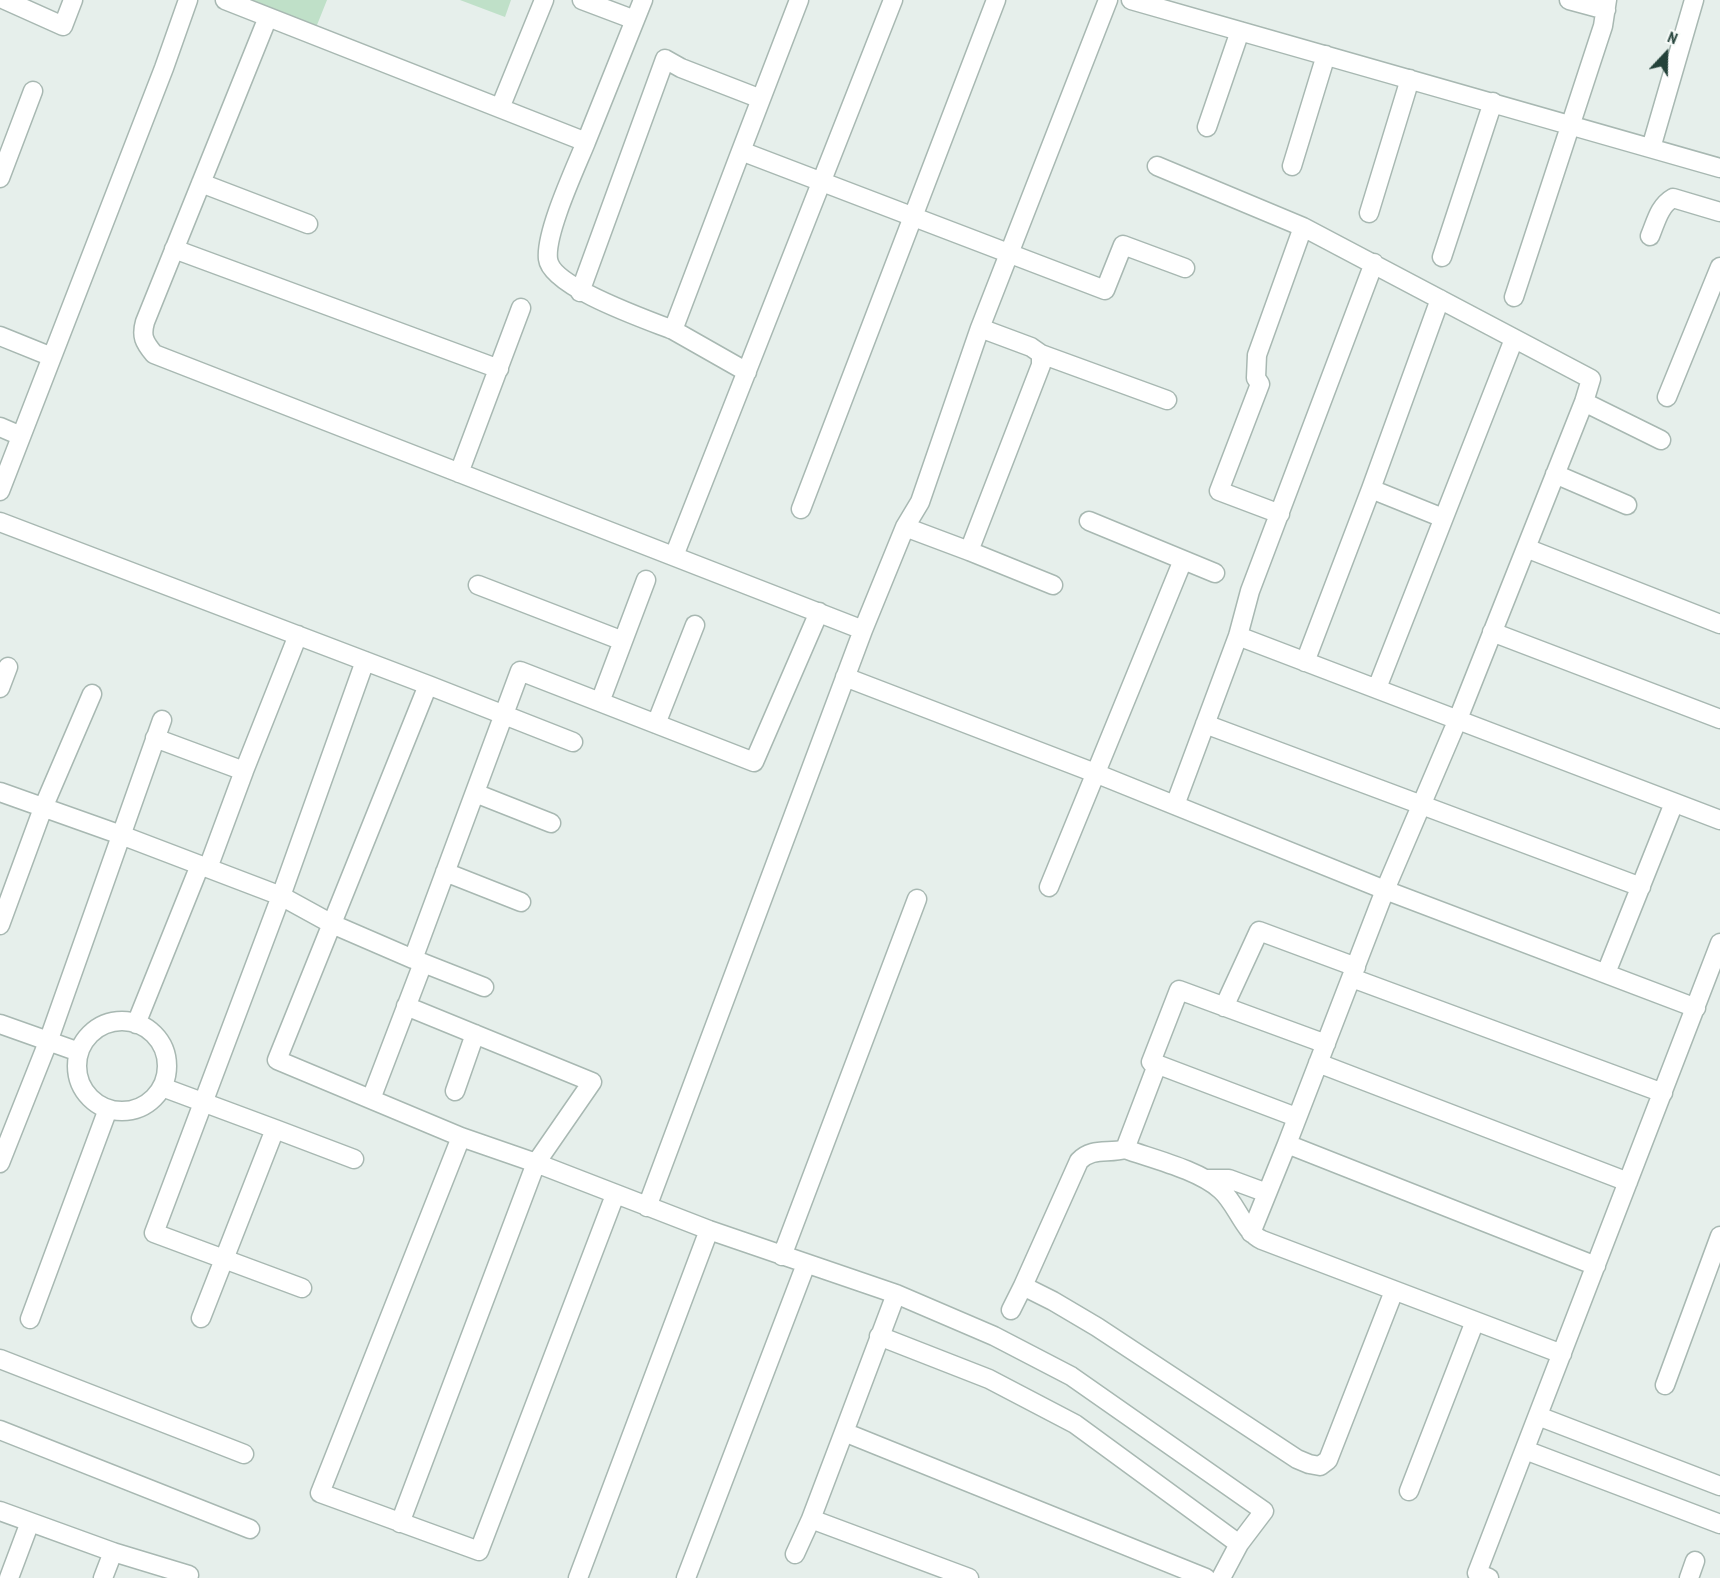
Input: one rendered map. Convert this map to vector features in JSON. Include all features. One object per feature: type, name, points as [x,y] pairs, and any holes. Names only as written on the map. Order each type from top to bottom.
[{"type":"street","points":[[5,0],[63,26],[73,0]]},
{"type":"street","points":[[0,491],[164,68],[188,0]]},
{"type":"street","points":[[225,0],[586,142]]},
{"type":"street","points":[[500,108],[544,0]]},
{"type":"street","points":[[582,0],[635,20]]},
{"type":"street","points":[[643,0],[548,241],[548,262],[556,273],[580,292],[673,330],[747,372]]},
{"type":"street","points":[[673,330],[799,0]]},
{"type":"street","points":[[674,556],[893,0]]},
{"type":"street","points":[[801,509],[996,0]]},
{"type":"street","points":[[647,1207],[845,677],[905,527],[920,502],[980,328],[1108,0]]},
{"type":"street","points":[[1131,0],[1720,168]]},
{"type":"street","points":[[1514,297],[1603,26],[1607,5],[1569,0]]},
{"type":"street","points":[[1651,148],[1694,0]]},
{"type":"street","points":[[268,16],[141,334],[153,354],[863,630]]},
{"type":"street","points":[[1207,127],[1240,31]]},
{"type":"street","points":[[1292,166],[1326,55]]},
{"type":"street","points":[[580,292],[666,59],[681,68],[761,99]]},
{"type":"street","points":[[1369,213],[1410,79]]},
{"type":"street","points":[[0,178],[33,91]]},
{"type":"street","points":[[1442,257],[1493,102]]},
{"type":"street","points":[[741,151],[1105,290],[1123,245],[1185,268]]},
{"type":"street","points":[[1157,166],[1304,227],[1591,379],[1584,402],[1458,719],[1384,890],[1251,1233]]},
{"type":"street","points":[[201,183],[308,224]]},
{"type":"street","points":[[1650,236],[1661,210],[1673,198],[1720,212]]},
{"type":"street","points":[[1280,514],[1219,491],[1260,384],[1256,378],[1257,355],[1304,227]]},
{"type":"street","points":[[174,249],[499,369]]},
{"type":"street","points":[[1175,805],[1238,636],[1250,591],[1374,264]]},
{"type":"street","points":[[1667,397],[1720,267]]},
{"type":"street","points":[[1305,662],[1440,299]]},
{"type":"street","points":[[459,473],[521,309]]},
{"type":"street","points":[[980,328],[1031,347],[1041,354],[1167,400]]},
{"type":"street","points":[[0,336],[52,357]]},
{"type":"street","points":[[1377,688],[1514,339]]},
{"type":"street","points":[[969,551],[1041,365],[1041,354]]},
{"type":"street","points":[[1584,402],[1661,440]]},
{"type":"street","points":[[0,427],[21,436]]},
{"type":"street","points":[[1555,474],[1627,505]]},
{"type":"street","points":[[1371,489],[1443,518]]},
{"type":"street","points":[[1089,521],[1215,573]]},
{"type":"street","points":[[0,522],[573,742]]},
{"type":"street","points":[[905,527],[1053,585]]},
{"type":"street","points":[[1526,548],[1720,624]]},
{"type":"street","points":[[1049,887],[1183,560]]},
{"type":"street","points":[[600,702],[646,580]]},
{"type":"street","points":[[478,585],[623,641]]},
{"type":"street","points":[[370,1099],[406,1006],[445,872],[520,671],[754,762],[819,612]]},
{"type":"street","points":[[656,724],[695,625]]},
{"type":"street","points":[[1492,632],[1720,719]]},
{"type":"street","points":[[136,1024],[244,771],[298,635]]},
{"type":"street","points":[[1238,636],[1720,820]]},
{"type":"street","points":[[302,1288],[154,1233],[281,896],[365,661]]},
{"type":"street","points":[[0,688],[8,667]]},
{"type":"street","points":[[845,677],[1095,773],[1384,890],[1696,1008]]},
{"type":"street","points":[[428,685],[277,1060],[461,1137],[536,1163],[709,1230],[896,1294],[994,1336],[1071,1376],[1264,1511],[1239,1544],[1221,1578]]},
{"type":"street","points":[[0,925],[43,808],[92,694]]},
{"type":"street","points":[[0,1163],[48,1042],[162,720]]},
{"type":"street","points":[[1205,724],[1641,887]]},
{"type":"street","points":[[156,738],[244,771]]},
{"type":"street","points":[[0,792],[122,835],[281,896],[332,924],[484,987]]},
{"type":"street","points":[[475,793],[551,823]]},
{"type":"street","points":[[1606,973],[1674,803]]},
{"type":"street","points":[[445,872],[521,902]]},
{"type":"street","points":[[782,1256],[917,899]]},
{"type":"street","points":[[1224,1007],[1258,931],[1354,972],[1663,1093]]},
{"type":"street","points":[[1489,1578],[1477,1573],[1720,944]]},
{"type":"street","points":[[1296,1117],[1151,1062],[1179,990],[1326,1044]]},
{"type":"street","points":[[400,1523],[536,1163],[592,1082],[406,1006]]},
{"type":"street","points":[[122,1022],[136,1024],[150,1031],[160,1043],[166,1057],[167,1073],[162,1088],[145,1105],[133,1110],[108,1109],[96,1102],[79,1080],[77,1066],[80,1052],[86,1040],[96,1030],[108,1024],[122,1022]]},
{"type":"street","points":[[0,1024],[80,1052]]},
{"type":"street","points":[[455,1091],[475,1034]]},
{"type":"street","points":[[1318,1063],[1628,1182]]},
{"type":"street","points":[[1125,1149],[1157,1065]]},
{"type":"street","points":[[162,1088],[354,1159]]},
{"type":"street","points":[[30,1319],[108,1109]]},
{"type":"street","points":[[201,1318],[275,1129]]},
{"type":"street","points":[[461,1137],[320,1493],[479,1551],[615,1195]]},
{"type":"street","points":[[1287,1144],[1596,1266]]},
{"type":"street","points":[[1011,1310],[1079,1161],[1084,1155],[1094,1151],[1114,1152],[1125,1149],[1207,1179],[1230,1198],[1251,1233],[1262,1240],[1562,1354]]},
{"type":"street","points":[[1207,1179],[1229,1179],[1267,1193]]},
{"type":"street","points":[[578,1578],[709,1230]]},
{"type":"street","points":[[1665,1385],[1720,1236]]},
{"type":"street","points":[[686,1578],[806,1264]]},
{"type":"street","points":[[1023,1286],[1053,1300],[1097,1327],[1297,1459],[1320,1466],[1328,1460],[1394,1291]]},
{"type":"street","points":[[795,1554],[811,1519],[896,1294]]},
{"type":"street","points":[[1409,1491],[1475,1321]]},
{"type":"street","points":[[879,1336],[989,1379],[1075,1424],[1239,1544]]},
{"type":"street","points":[[0,1359],[244,1454]]},
{"type":"street","points":[[1538,1416],[1720,1486]]},
{"type":"street","points":[[0,1431],[250,1529]]},
{"type":"street","points":[[844,1432],[1206,1578]]},
{"type":"street","points":[[1525,1450],[1720,1524]]},
{"type":"street","points":[[0,1511],[113,1552],[189,1575],[188,1578]]},
{"type":"street","points":[[811,1519],[949,1574],[969,1578]]},
{"type":"street","points":[[9,1578],[30,1522]]},
{"type":"street","points":[[104,1578],[113,1552]]},
{"type":"green space","points":[[225,0],[327,0],[313,35]]},
{"type":"green space","points":[[460,0],[511,0],[505,17]]}]
